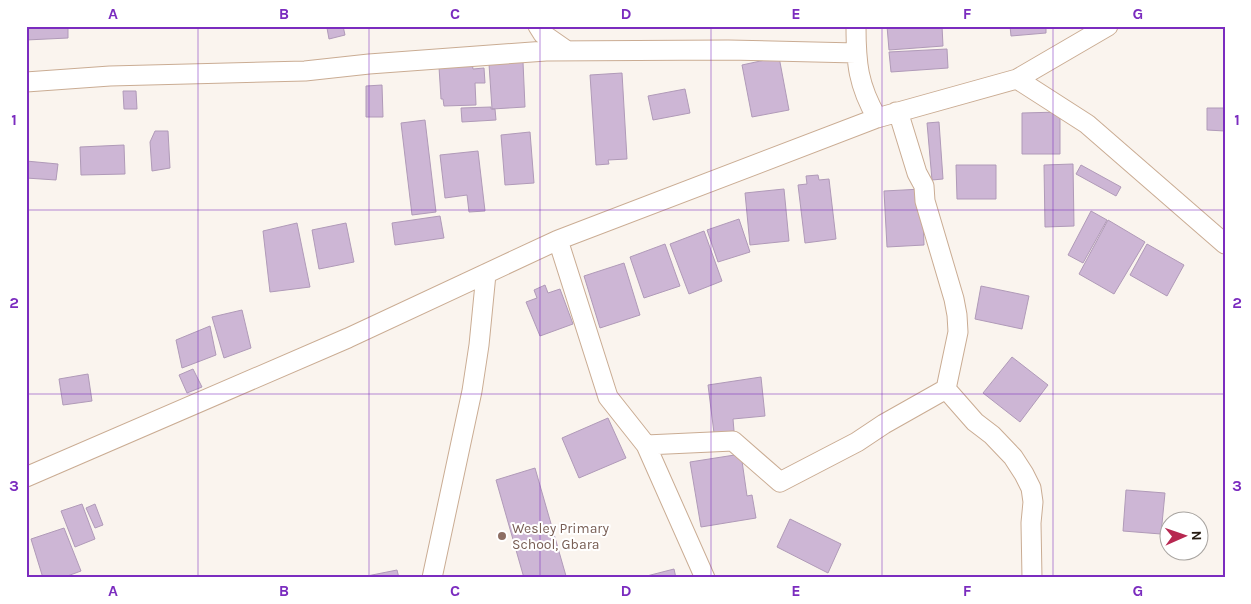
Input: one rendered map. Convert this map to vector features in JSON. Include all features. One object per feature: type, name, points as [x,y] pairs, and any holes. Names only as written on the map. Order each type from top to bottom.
[{"type":"street","points":[[538,26],[543,34],[566,50]]},
{"type":"street","points":[[856,26],[856,53],[862,90],[877,118]]},
{"type":"street","points":[[26,477],[348,338],[558,240],[877,118],[1017,79],[1108,26]]},
{"type":"street","points":[[26,82],[110,76],[305,71],[369,64],[566,50],[728,50],[856,53]]},
{"type":"street","points":[[1017,79],[1087,124],[1225,244]]},
{"type":"street","points":[[646,445],[732,441],[780,482],[857,442],[884,424],[946,389],[958,332],[957,315],[925,202],[924,186],[917,173],[901,121],[896,112]]},
{"type":"street","points":[[558,240],[608,397],[646,445],[705,578]]},
{"type":"street","points":[[432,578],[472,391],[479,346],[486,274]]},
{"type":"street","points":[[946,389],[975,422],[992,435],[1012,457],[1031,488],[1033,502],[1030,523],[1032,578]]},
{"type":"building","points":[[68,26],[68,38],[26,40],[26,28]]},
{"type":"building","points":[[343,26],[345,35],[329,39],[327,28]]},
{"type":"building","points":[[887,26],[942,26],[943,46],[889,50]]},
{"type":"building","points":[[1010,26],[1046,26],[1046,33],[1011,36]]},
{"type":"building","points":[[947,49],[948,68],[891,72],[889,52]]},
{"type":"building","points":[[779,57],[789,110],[752,117],[742,65]]},
{"type":"building","points":[[523,62],[525,107],[492,109],[489,64]]},
{"type":"building","points":[[472,63],[473,69],[484,68],[485,83],[475,83],[476,105],[444,106],[443,99],[441,99],[439,67]]},
{"type":"building","points":[[622,73],[627,159],[608,160],[609,164],[596,165],[590,75]]},
{"type":"building","points":[[382,85],[383,117],[366,117],[366,86]]},
{"type":"building","points":[[685,89],[690,113],[653,120],[648,96]]},
{"type":"building","points":[[123,91],[136,91],[137,109],[124,109]]},
{"type":"building","points":[[491,107],[491,109],[495,109],[496,120],[462,122],[461,108]]},
{"type":"building","points":[[1207,108],[1225,108],[1225,131],[1207,130]]},
{"type":"building","points":[[1060,112],[1060,154],[1022,154],[1022,113]]},
{"type":"building","points":[[425,120],[436,212],[412,215],[401,123]]},
{"type":"building","points":[[939,122],[943,179],[932,180],[927,123]]},
{"type":"building","points":[[155,131],[168,131],[170,168],[152,171],[150,142]]},
{"type":"building","points":[[530,132],[534,183],[505,185],[501,135]]},
{"type":"building","points":[[124,145],[125,174],[81,175],[80,147]]},
{"type":"building","points":[[478,151],[485,211],[469,212],[467,195],[445,198],[440,155]]},
{"type":"building","points":[[26,161],[58,164],[56,180],[26,178]]},
{"type":"building","points":[[1073,164],[1074,226],[1045,227],[1044,165]]},
{"type":"building","points":[[956,165],[996,165],[996,199],[957,199]]},
{"type":"building","points":[[1081,165],[1121,187],[1116,196],[1076,174]]},
{"type":"building","points":[[818,175],[819,180],[829,179],[836,239],[805,243],[798,185],[807,184],[806,176]]},
{"type":"building","points":[[784,189],[789,241],[750,245],[745,193]]},
{"type":"building","points":[[922,189],[924,245],[887,247],[884,191]]},
{"type":"building","points":[[1091,211],[1107,220],[1083,263],[1068,255]]},
{"type":"building","points":[[440,216],[444,238],[395,245],[392,223]]},
{"type":"building","points":[[739,219],[750,252],[718,262],[707,230]]},
{"type":"building","points":[[1108,220],[1145,242],[1114,294],[1079,274]]},
{"type":"building","points":[[297,223],[310,287],[270,292],[263,231]]},
{"type":"building","points":[[346,223],[354,262],[319,269],[312,230]]},
{"type":"building","points":[[704,231],[722,281],[689,294],[670,244]]},
{"type":"building","points":[[665,244],[680,286],[644,298],[630,257]]},
{"type":"building","points":[[1147,244],[1184,265],[1167,296],[1130,275]]},
{"type":"building","points":[[624,263],[640,315],[600,328],[584,276]]},
{"type":"building","points":[[545,285],[548,293],[560,289],[573,324],[540,336],[526,302],[537,298],[534,290]]},
{"type":"building","points":[[981,286],[1029,296],[1022,329],[975,319]]},
{"type":"building","points":[[242,310],[251,348],[224,358],[212,317]]},
{"type":"building","points":[[210,326],[216,355],[182,368],[176,340]]},
{"type":"building","points":[[1012,357],[1048,385],[1020,422],[983,393]]},
{"type":"building","points":[[193,369],[202,387],[187,393],[179,375]]},
{"type":"building","points":[[88,374],[92,401],[63,405],[59,379]]},
{"type":"building","points":[[761,377],[765,416],[733,419],[734,431],[714,433],[708,385]]},
{"type":"building","points":[[608,418],[626,458],[579,478],[562,438]]},
{"type":"building","points":[[741,454],[747,496],[752,495],[756,518],[701,527],[690,462]]},
{"type":"building","points":[[535,468],[566,576],[561,578],[524,578],[496,480]]},
{"type":"building","points":[[1126,490],[1165,493],[1163,512],[1158,512],[1158,534],[1123,531]]},
{"type":"building","points":[[82,504],[95,539],[75,547],[61,511]]},
{"type":"building","points":[[95,504],[103,525],[95,528],[86,508]]},
{"type":"building","points":[[790,519],[841,544],[828,573],[777,547]]},
{"type":"building","points":[[64,528],[81,571],[62,578],[43,578],[31,539]]},
{"type":"building","points":[[674,569],[676,578],[639,578]]},
{"type":"building","points":[[397,570],[399,578],[357,578]]},
{"type":"place","name":"Wesley Primary School, Gbara","points":[[502,536]]}]
